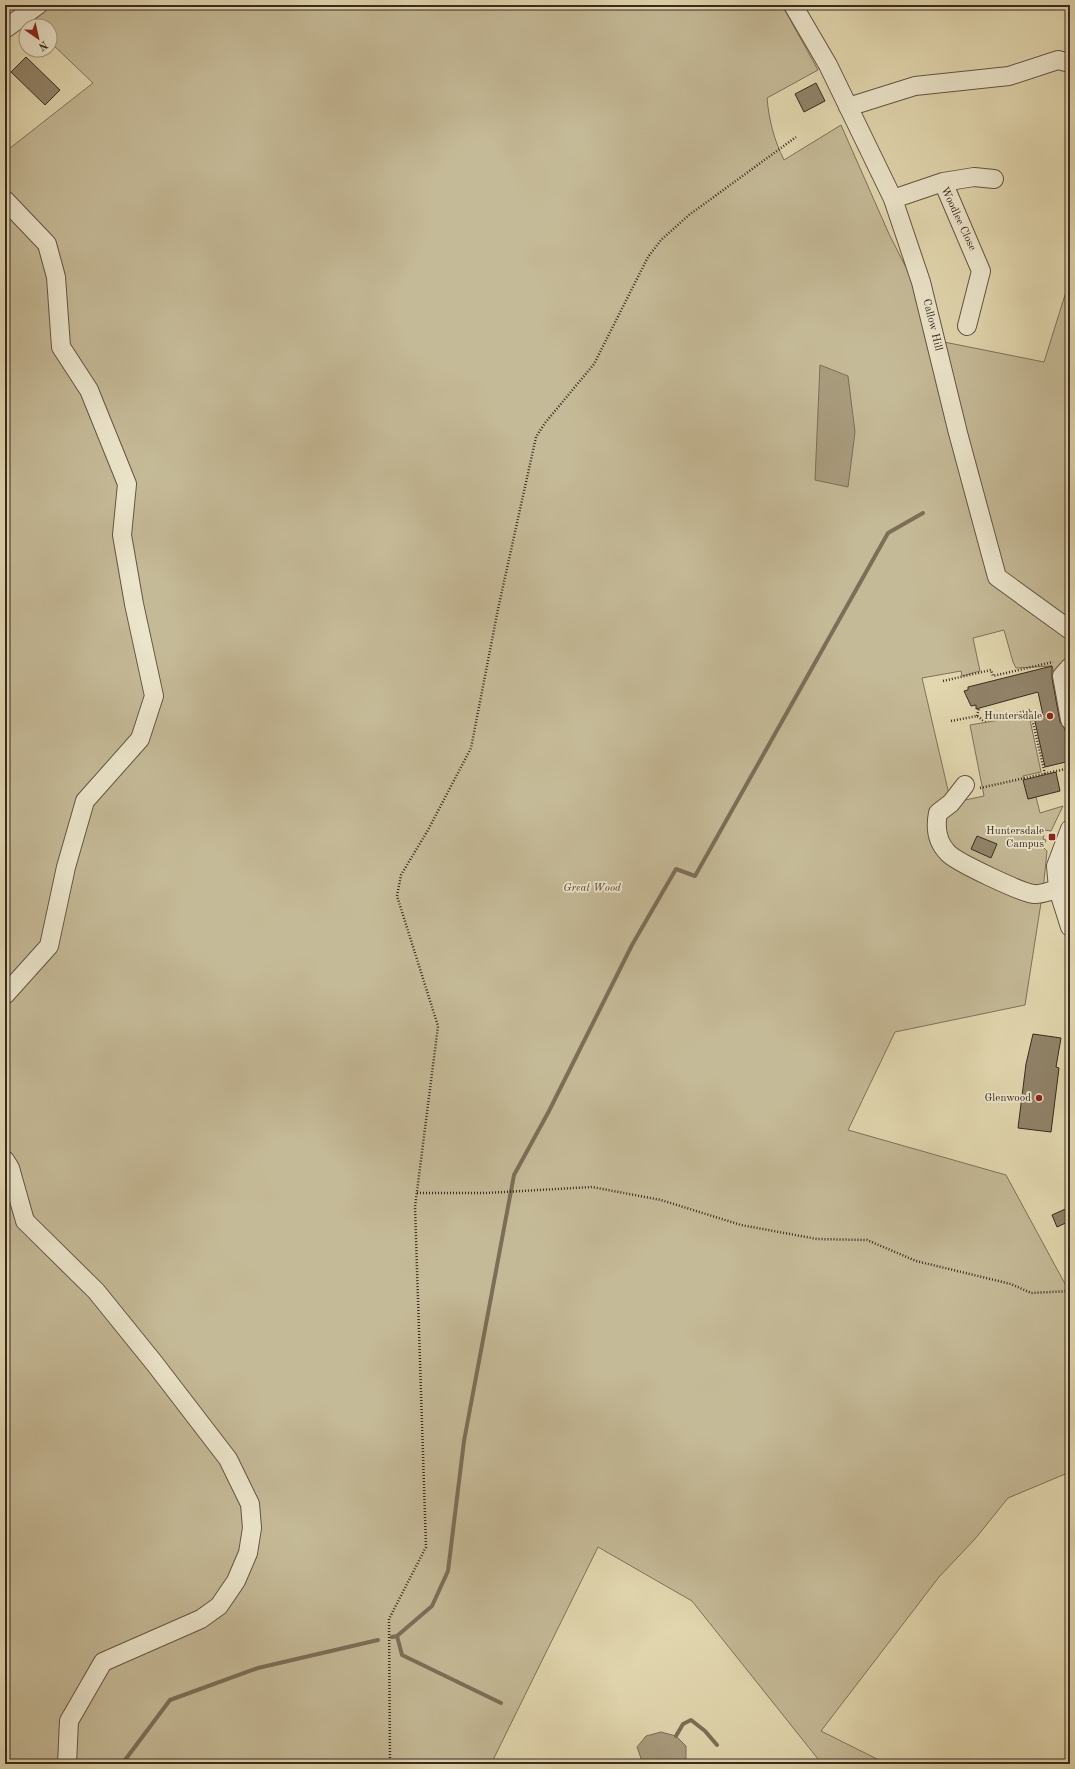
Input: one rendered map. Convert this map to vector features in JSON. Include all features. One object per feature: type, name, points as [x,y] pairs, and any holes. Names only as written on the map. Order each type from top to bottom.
[{"type":"street","points":[[5,29],[38,5]]},
{"type":"street","name":"Callow Hill","points":[[793,5],[828,65],[893,199],[921,282],[958,433],[997,577],[1070,630]]},
{"type":"street","points":[[848,107],[915,86],[1009,76],[1058,60],[1070,63]]},
{"type":"street","points":[[944,182],[974,177],[994,179]]},
{"type":"street","name":"Woodlee Close","points":[[893,199],[944,182],[981,271],[967,326]]},
{"type":"street","points":[[5,200],[47,244],[56,278],[61,346],[89,390],[127,484],[122,535],[134,604],[154,696],[140,739],[85,801],[66,867],[50,946],[5,995]]},
{"type":"street","points":[[1066,672],[1070,720]]},
{"type":"street","points":[[965,785],[951,803],[938,813],[936,825],[937,833],[949,854],[1000,882],[1035,894],[1062,877]]},
{"type":"street","points":[[1070,829],[1056,866],[1062,877],[1070,927]]},
{"type":"street","points":[[5,1160],[10,1168],[25,1221],[96,1291],[155,1364],[228,1459],[250,1504],[252,1528],[248,1553],[236,1581],[219,1606],[201,1619],[103,1662],[69,1721],[67,1764]]},
{"type":"path","points":[[390,1764],[389,1619],[426,1547],[415,1206],[438,1026],[397,896],[401,875],[428,830],[471,748],[503,585],[536,437],[545,423],[594,364],[648,257],[661,240],[689,215],[796,137]]},
{"type":"path","points":[[943,681],[991,670],[993,676],[1057,661],[1066,672]]},
{"type":"path","points":[[977,716],[979,708]]},
{"type":"path","points":[[952,721],[977,716],[984,721],[1030,710],[1046,774]]},
{"type":"path","points":[[965,785],[983,788],[1070,768]]},
{"type":"path","points":[[417,1193],[486,1193],[592,1187],[661,1200],[741,1225],[817,1239],[867,1240],[916,1261],[1011,1284],[1031,1293],[1070,1291]]},
{"type":"green space","name":"Great Wood","points":[[53,5],[782,5],[818,70],[767,98],[772,130],[784,160],[841,125],[889,234],[944,342],[1044,362],[1070,279],[1070,680],[1056,683],[1052,666],[1016,668],[1004,630],[973,638],[980,671],[962,676],[961,671],[922,678],[951,803],[984,796],[970,725],[1029,715],[1041,772],[1023,776],[1028,799],[1036,797],[1040,813],[1063,806],[1051,831],[1045,830],[1043,839],[1046,840],[1043,847],[1047,851],[1043,890],[1025,1005],[895,1032],[848,1130],[1006,1175],[1070,1293],[1070,1472],[1008,1498],[975,1539],[939,1577],[821,1731],[887,1764],[822,1764],[692,1601],[598,1547],[491,1764],[5,1764],[5,152],[93,83],[58,50],[58,18],[36,18]]},
{"type":"shaded area","points":[[820,365],[848,376],[855,432],[848,487],[815,480]]},
{"type":"shaded area","points":[[661,1732],[676,1736],[686,1746],[686,1764],[643,1764],[637,1747],[646,1736]]},
{"type":"building","points":[[25,58],[27,58],[60,90],[45,105],[11,72]]},
{"type":"building","points":[[816,83],[825,101],[804,112],[795,94]]},
{"type":"building","name":"Huntersdale","points":[[1052,666],[1052,678],[1060,722],[1065,729],[1070,761],[1045,767],[1034,717],[1043,715],[1038,692],[976,709],[976,705],[971,706],[964,691],[968,690],[968,687]]},
{"type":"building","points":[[1056,772],[1060,791],[1028,799],[1023,780]]},
{"type":"building","points":[[977,836],[997,844],[991,858],[971,849]]},
{"type":"building","name":"Glenwood","points":[[1033,1034],[1061,1038],[1056,1067],[1059,1068],[1051,1132],[1018,1128],[1026,1064]]},
{"type":"building","points":[[1070,1207],[1070,1221],[1057,1227],[1052,1215]]},
{"type":"waterway","points":[[392,1637],[397,1636],[432,1606],[448,1571],[464,1441],[514,1175],[549,1111],[632,945],[676,869],[695,876],[888,533],[923,513]]},
{"type":"waterway","points":[[397,1636],[402,1655],[501,1703]]},
{"type":"waterway","points":[[122,1764],[170,1700],[258,1668],[378,1640]]},
{"type":"waterway","points":[[676,1736],[683,1724],[691,1720],[705,1731],[717,1745]]},
{"type":"place","name":"Huntersdale","points":[[1050,716]]},
{"type":"place","name":"Huntersdale Campus","points":[[1052,837]]},
{"type":"place","name":"Glenwood","points":[[1039,1098]]}]
